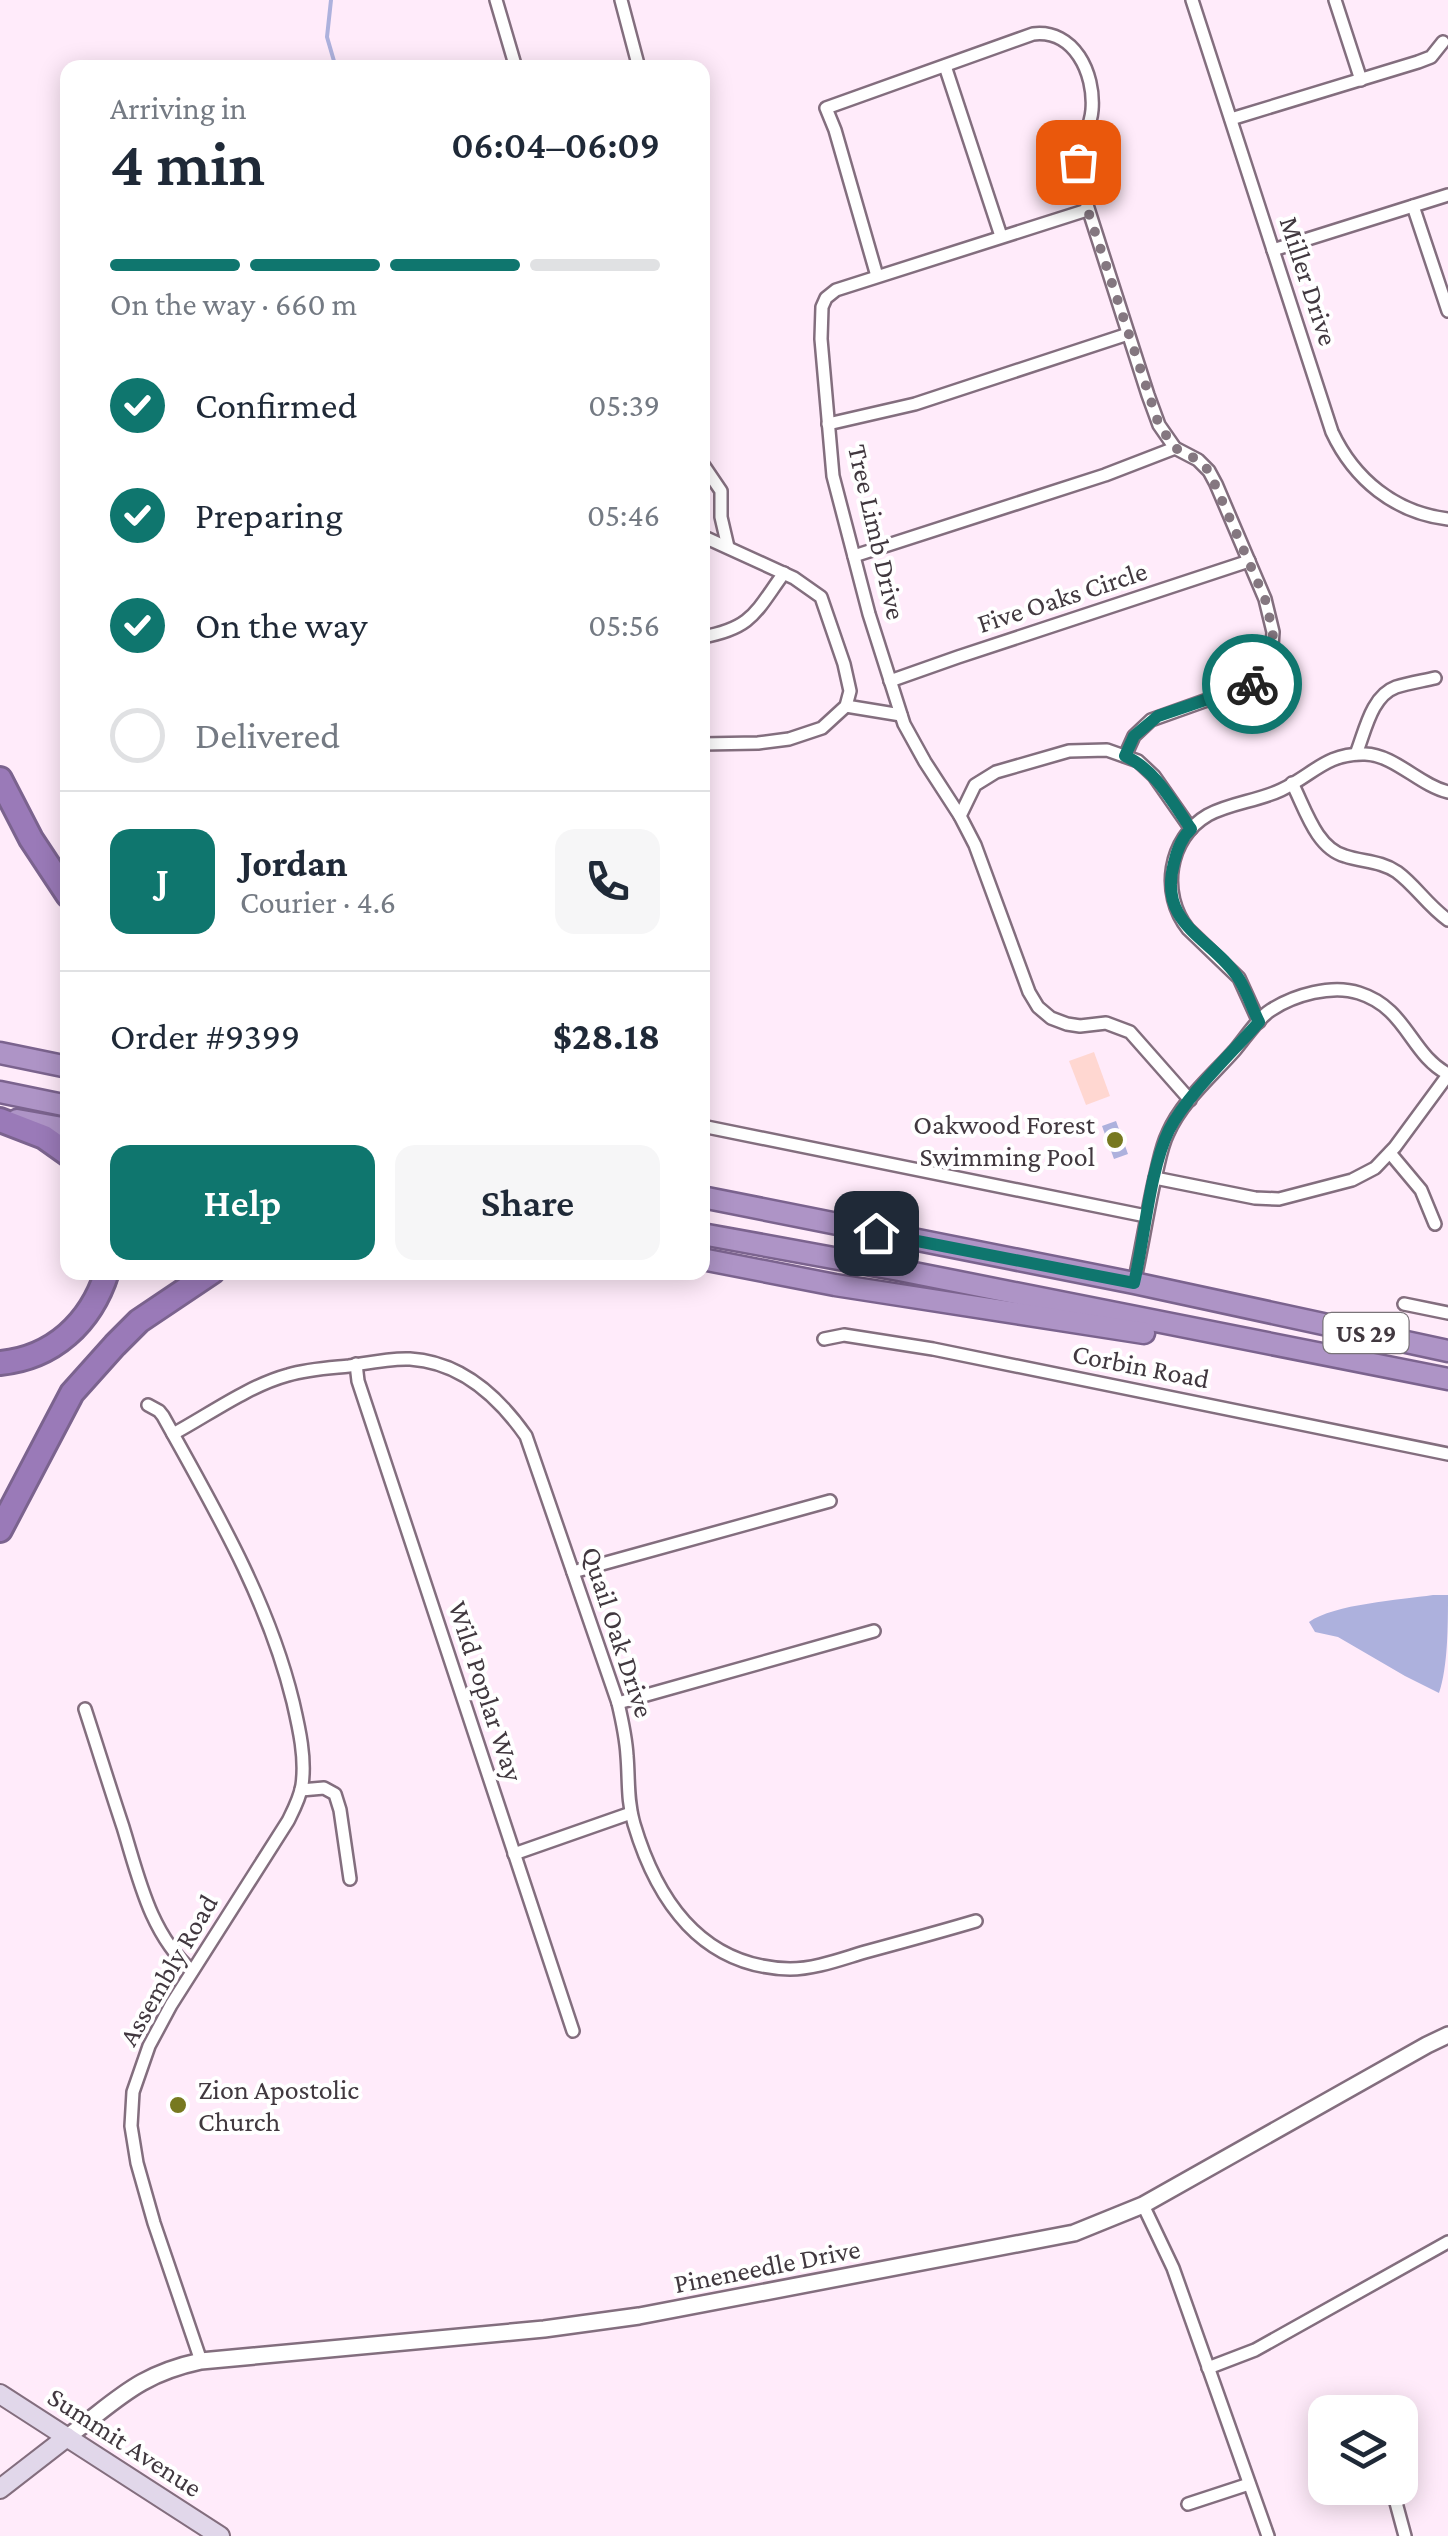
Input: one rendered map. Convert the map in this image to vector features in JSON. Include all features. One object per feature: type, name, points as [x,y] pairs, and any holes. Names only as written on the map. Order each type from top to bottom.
[{"type":"highway","points":[[0,779],[30,839],[60,882]]},
{"type":"highway","points":[[0,1054],[60,1065]]},
{"type":"highway","points":[[0,1092],[60,1104]]},
{"type":"highway","points":[[0,1118],[60,1128]]},
{"type":"highway","points":[[0,1118],[60,1148]]},
{"type":"highway","name":"US 29","points":[[710,1199],[1134,1283],[1448,1351]]},
{"type":"highway","name":"US 29","points":[[710,1235],[1448,1379]]},
{"type":"highway","points":[[710,1261],[835,1285],[1204,1342],[1323,1356]]},
{"type":"highway","points":[[0,1363],[38,1354],[62,1340],[85,1318],[104,1280]]},
{"type":"highway","points":[[0,1530],[72,1393],[139,1321],[200,1280]]},
{"type":"main road","name":"Summit Avenue","points":[[0,2394],[220,2536]]},
{"type":"main road","points":[[0,2488],[66,2436]]},
{"type":"street","points":[[496,0],[514,60]]},
{"type":"street","points":[[620,0],[638,60]]},
{"type":"street","name":"Miller Drive","points":[[1192,0],[1338,446],[1354,469],[1400,506],[1448,519]]},
{"type":"street","points":[[1335,0],[1361,80]]},
{"type":"street","points":[[876,276],[826,108],[1033,34],[1054,34],[1072,45],[1082,59],[1092,100],[1078,162],[1079,180],[1159,425],[1175,448],[1209,471],[1265,599],[1273,632],[1271,660],[1264,675],[1252,684],[1151,720],[1134,736],[1125,756]]},
{"type":"street","points":[[1231,119],[1431,57],[1443,42]]},
{"type":"street","points":[[945,66],[1001,236]]},
{"type":"street","points":[[1273,250],[1448,195]]},
{"type":"street","points":[[1412,206],[1448,310]]},
{"type":"street","name":"Tree Limb Drive","points":[[1088,210],[876,276],[836,290],[826,298],[820,339],[833,476],[901,714],[925,762],[960,816],[1029,992],[1051,1018],[1067,1024],[1106,1024],[1130,1032],[1190,1100]]},
{"type":"street","points":[[828,424],[915,404],[1128,334]]},
{"type":"street","points":[[854,556],[1105,475],[1175,448]]},
{"type":"street","points":[[710,475],[721,491],[721,517],[728,547]]},
{"type":"street","points":[[710,539],[784,572],[821,596],[850,692],[846,706],[822,728],[758,743],[710,744]]},
{"type":"street","name":"Five Oaks Circle","points":[[890,681],[1249,561]]},
{"type":"street","points":[[710,636],[745,624],[784,572]]},
{"type":"street","points":[[1356,754],[1384,693],[1435,678]]},
{"type":"street","points":[[846,706],[901,714]]},
{"type":"street","points":[[960,816],[975,785],[996,772],[1069,751],[1108,750],[1138,761],[1154,776],[1191,829]]},
{"type":"street","points":[[1259,1022],[1238,978],[1182,922],[1171,885],[1172,867],[1185,834],[1211,814],[1282,790],[1327,760],[1341,756],[1382,757],[1434,788],[1448,792]]},
{"type":"street","points":[[1292,784],[1326,846],[1342,856],[1392,869],[1448,920]]},
{"type":"street","points":[[1134,1283],[1146,1216],[1155,1178],[1168,1132],[1190,1100],[1267,1012],[1303,996],[1329,991],[1357,992],[1394,1013],[1436,1068],[1448,1075],[1390,1153],[1375,1168],[1352,1180],[1279,1199],[1255,1198],[1155,1178]]},
{"type":"street","points":[[710,1128],[1146,1216]]},
{"type":"street","points":[[1390,1153],[1421,1190],[1435,1224]]},
{"type":"street","points":[[1404,1304],[1448,1313]]},
{"type":"street","name":"Corbin Road","points":[[824,1339],[844,1335],[933,1349],[1448,1454]]},
{"type":"street","name":"Quail Oak Drive","points":[[173,1434],[288,1374],[408,1359],[440,1364],[471,1379],[492,1394],[526,1436],[618,1703],[628,1757],[631,1813],[655,1875],[680,1919],[704,1942],[733,1957],[792,1969],[976,1921]]},
{"type":"street","name":"Wild Poplar Way","points":[[356,1364],[358,1382],[573,2032]]},
{"type":"street","name":"Assembly Road","points":[[148,1405],[159,1411],[173,1434],[242,1561],[276,1644],[289,1688],[303,1769],[294,1810],[158,2028],[133,2092],[131,2126],[137,2164],[201,2361]]},
{"type":"street","points":[[573,1572],[830,1500]]},
{"type":"street","points":[[618,1703],[874,1631]]},
{"type":"street","points":[[85,1709],[147,1905],[163,1938],[192,1971]]},
{"type":"street","points":[[301,1790],[324,1788],[334,1794],[350,1880]]},
{"type":"street","points":[[514,1854],[631,1813]]},
{"type":"street","name":"Pineneedle Drive","points":[[66,2436],[140,2382],[201,2361],[544,2329],[640,2316],[1074,2233],[1143,2206],[1448,2036]]},
{"type":"street","points":[[1143,2206],[1173,2268],[1268,2536]]},
{"type":"street","points":[[1208,2368],[1255,2350],[1448,2242]]},
{"type":"street","points":[[1188,2504],[1249,2484]]},
{"type":"street","points":[[1397,2505],[1405,2536]]},
{"type":"shaded area","points":[[1094,1052],[1110,1096],[1086,1105],[1069,1061]]},
{"type":"water","name":"Oakwood Forest Swimming Pool","points":[[1116,1121],[1128,1154],[1114,1159],[1102,1126]]},
{"type":"water","points":[[1448,1595],[1446,1658],[1439,1693],[1338,1637],[1315,1632],[1309,1622],[1351,1607]]},
{"type":"waterway","points":[[331,0],[327,37],[334,60]]},
{"type":"way so far","points":[[1078,162],[1083,196],[1159,425],[1175,448],[1209,471],[1265,599],[1274,637],[1271,660],[1264,675],[1252,684]]},
{"type":"place","name":"Oakwood Forest Swimming Pool","points":[[1115,1140]]},
{"type":"place","name":"Zion Apostolic Church","points":[[178,2105]]},
{"type":"route","points":[[876,1233],[1134,1283],[1146,1216],[1168,1132],[1190,1100],[1259,1022],[1238,978],[1182,922],[1174,900],[1172,867],[1185,834],[1191,829],[1154,776],[1138,761],[1125,756],[1134,736],[1158,716],[1252,684]]}]
